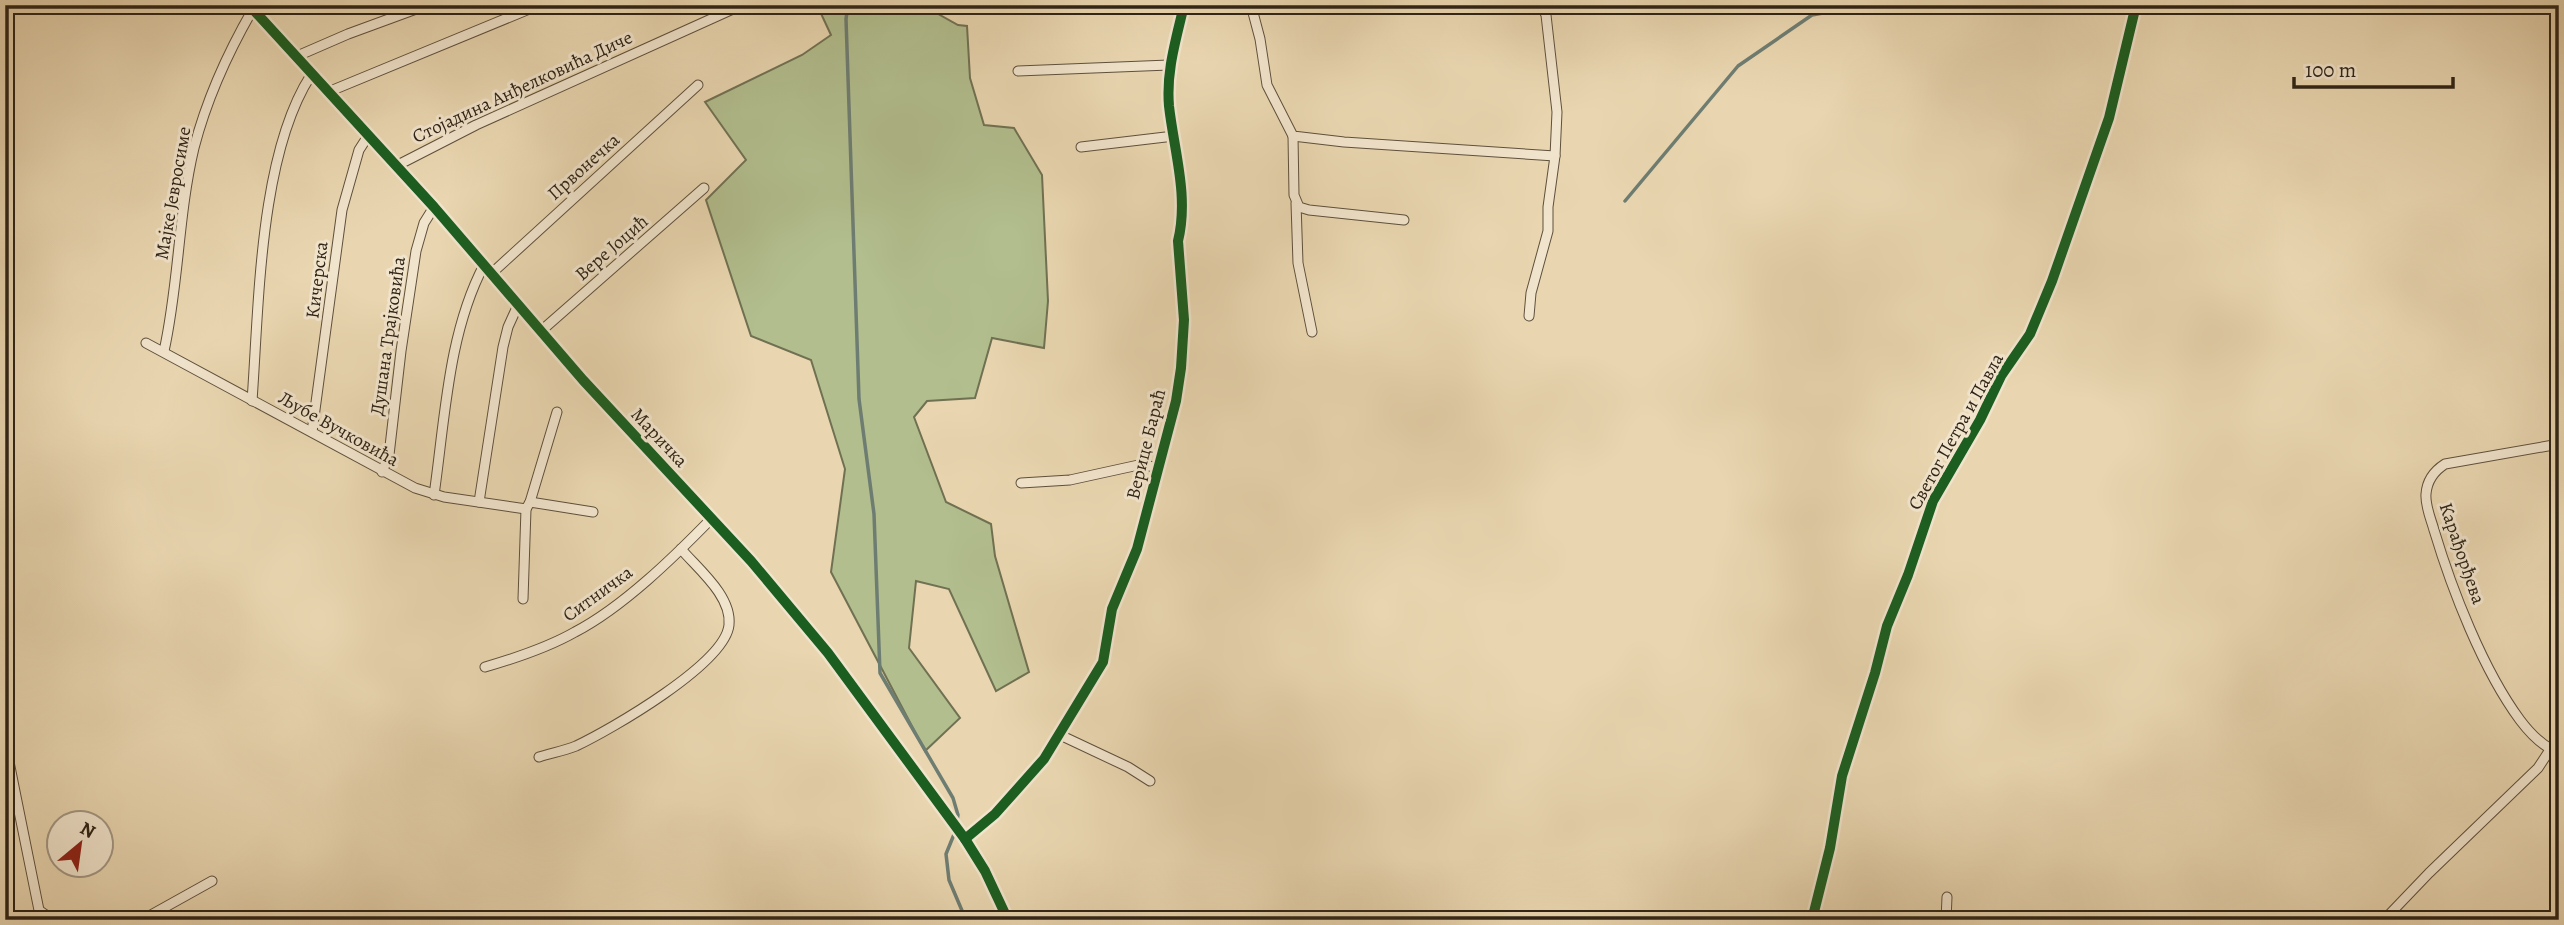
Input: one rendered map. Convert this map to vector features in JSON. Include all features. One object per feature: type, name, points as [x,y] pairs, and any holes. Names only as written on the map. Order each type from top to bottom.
[{"type":"street","points":[[295,57],[427,5]]},
{"type":"street","points":[[328,92],[540,5]]},
{"type":"street","name":"Стојадина Анђелковића Диче","points":[[396,166],[476,125],[742,5]]},
{"type":"street","name":"Верице Бараћ","points":[[963,836],[980,829],[1030,776],[1060,735],[1103,662],[1112,609],[1137,549],[1175,401],[1183,336],[1178,241],[1181,230],[1181,188],[1169,106],[1169,65],[1184,5]]},
{"type":"street","points":[[1251,5],[1260,39],[1267,85],[1293,135],[1292,171],[1298,263],[1312,332]]},
{"type":"street","points":[[1529,316],[1531,293],[1548,231],[1557,113],[1546,15],[1541,5]]},
{"type":"street","name":"Светог Петра и Павла","points":[[1812,920],[1830,848],[1842,776],[1887,626],[1933,501],[1980,420],[2001,376],[2030,334],[2052,281],[2109,118],[2136,5]]},
{"type":"street","name":"Маричка","points":[[251,7],[751,561],[828,653],[963,836],[985,871],[1008,920]]},
{"type":"street","name":"Мајке Јевросиме","points":[[164,351],[194,149],[210,93],[251,7]]},
{"type":"street","points":[[1018,71],[1169,65]]},
{"type":"street","points":[[252,401],[262,260],[274,180],[293,111],[311,75]]},
{"type":"street","name":"Првонечка","points":[[488,269],[698,85]]},
{"type":"street","points":[[1293,135],[1344,142],[1555,156]]},
{"type":"street","name":"Кичерска","points":[[312,432],[342,210],[359,150],[368,136]]},
{"type":"street","points":[[1081,147],[1174,136]]},
{"type":"street","name":"Вере Јоцић","points":[[541,331],[704,188]]},
{"type":"street","points":[[1296,202],[1300,207],[1309,210],[1404,220]]},
{"type":"street","name":"Душана Трајковића","points":[[382,472],[389,455],[416,251],[424,223],[434,207]]},
{"type":"street","points":[[434,495],[457,340],[475,283],[488,269]]},
{"type":"street","points":[[479,502],[503,347],[518,305]]},
{"type":"street","name":"Љубе Вучковића","points":[[146,343],[382,472],[434,495],[479,502],[593,512]]},
{"type":"street","points":[[523,599],[528,505],[557,412]]},
{"type":"street","name":"Карађорђева","points":[[2551,749],[2521,722],[2493,676],[2442,555],[2427,507],[2426,495],[2432,475],[2445,464],[2559,444]]},
{"type":"street","points":[[1021,483],[1070,480],[1143,464],[1156,468]]},
{"type":"street","name":"Ситничка","points":[[485,667],[521,657],[576,632],[618,603],[681,549],[712,518]]},
{"type":"street","points":[[539,757],[573,747],[639,711],[672,688],[724,639],[729,626],[725,603],[681,549]]},
{"type":"street","points":[[1060,735],[1128,767],[1150,781]]},
{"type":"street","points":[[2384,920],[2538,768],[2559,736]]},
{"type":"street","points":[[5,742],[41,916],[53,920]]},
{"type":"street","points":[[142,920],[212,881]]},
{"type":"street","points":[[1946,920],[1947,897]]},
{"type":"green space","points":[[817,5],[922,5],[958,25],[967,26],[970,78],[984,125],[1014,128],[1042,175],[1048,301],[1044,348],[992,338],[975,398],[927,401],[914,417],[946,502],[991,524],[995,556],[1029,672],[996,691],[949,589],[916,581],[909,648],[960,718],[925,751],[831,572],[845,469],[811,360],[751,336],[706,200],[746,160],[705,102],[802,55],[831,35]]},
{"type":"waterway","points":[[848,5],[846,19],[859,399],[874,514],[880,673],[953,798],[957,821]]},
{"type":"waterway","points":[[1625,201],[1738,66],[1812,15],[1867,5]]},
{"type":"waterway","points":[[955,832],[946,854],[949,880],[966,920]]},
{"type":"cycle path","points":[[249,5],[434,207],[583,380],[751,561],[828,653],[965,839],[985,871],[1008,920]]},
{"type":"cycle path","points":[[965,839],[995,814],[1044,759],[1103,662],[1112,609],[1137,549],[1176,401],[1184,320],[1178,241],[1182,207],[1168,93],[1172,55],[1184,5]]},
{"type":"cycle path","points":[[1812,920],[1830,848],[1842,776],[1887,626],[1933,501],[1980,420],[2001,376],[2030,334],[2052,281],[2109,118],[2136,5]]}]
